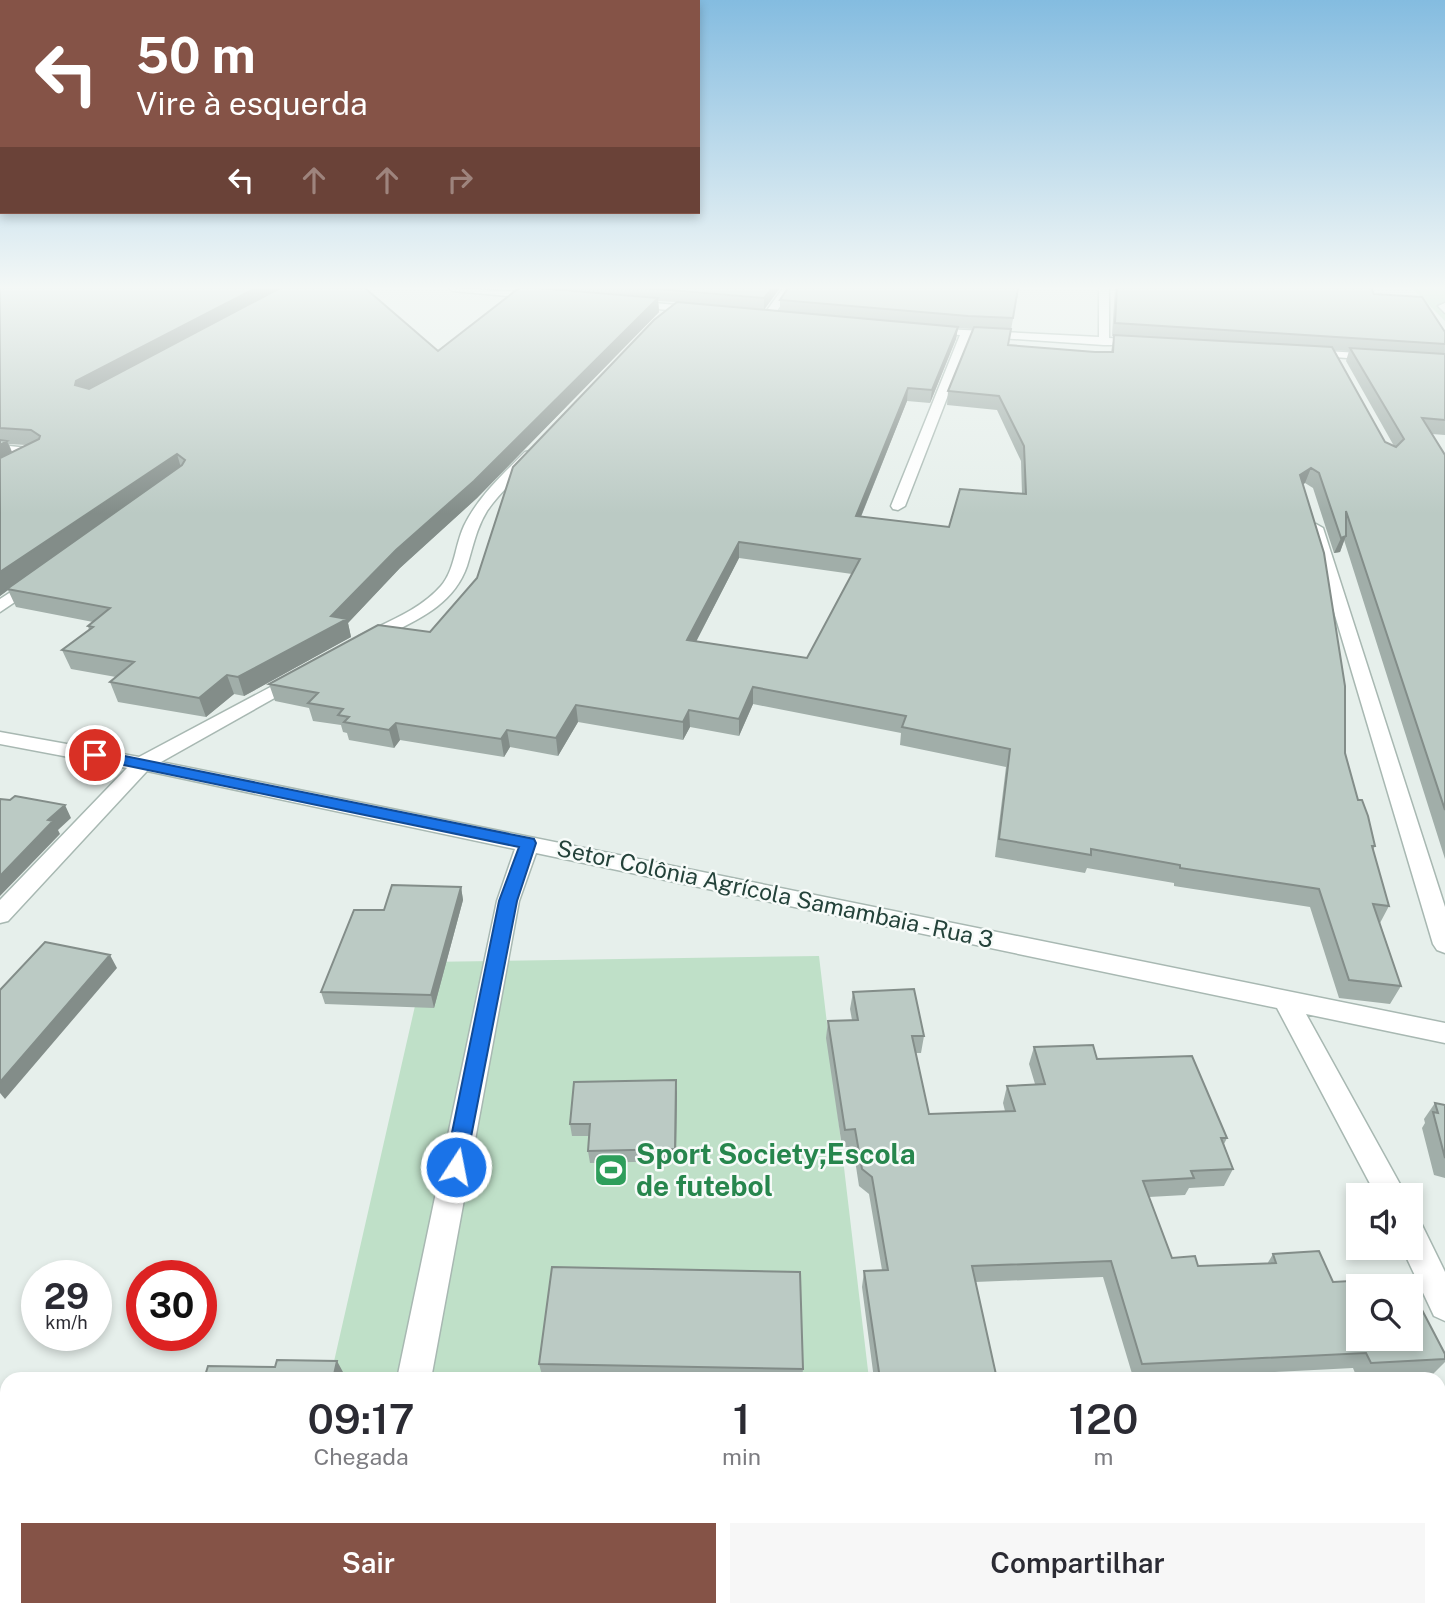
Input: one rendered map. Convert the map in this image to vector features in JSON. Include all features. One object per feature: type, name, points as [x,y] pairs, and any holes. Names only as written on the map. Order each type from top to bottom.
[{"type":"street","points":[[898,506],[954,363]]},
{"type":"street","points":[[351,648],[429,605],[447,589],[458,568],[470,530],[484,503],[544,440]]},
{"type":"street","points":[[0,449],[37,453],[0,474]]},
{"type":"street","points":[[1312,516],[1445,944]]},
{"type":"street","points":[[0,607],[45,575]]},
{"type":"street","points":[[0,915],[142,764],[315,668]]},
{"type":"street","name":"Setor Colônia Agrícola Samambaia - Rua 3","points":[[0,738],[142,764],[1445,1033]]},
{"type":"street","points":[[415,1372],[508,901],[528,843]]},
{"type":"street","points":[[1285,999],[1385,1183]]},
{"type":"street","points":[[1423,1260],[1445,1305]]},
{"type":"green space","name":"Sport Society;Escola de futebol","points":[[819,956],[868,1372],[332,1372],[425,962]]},
{"type":"building","points":[[0,363],[110,363],[76,381],[75,385],[89,389],[137,363],[592,363],[474,481],[396,550],[331,616],[347,619],[238,677],[227,675],[199,698],[110,682],[134,662],[62,650],[93,627],[88,626],[110,608],[7,589],[182,465],[185,460],[177,454],[0,572],[0,458],[39,439],[40,436],[31,430],[0,428]]},
{"type":"building","points":[[612,363],[943,363],[932,390],[908,388],[856,516],[949,527],[960,489],[1026,494],[1024,446],[999,396],[948,391],[959,363],[1341,363],[1385,442],[1396,447],[1404,439],[1359,363],[1445,363],[1445,420],[1422,418],[1445,455],[1445,810],[1346,511],[1346,536],[1341,538],[1319,473],[1311,468],[1300,475],[1324,553],[1345,686],[1345,753],[1358,800],[1362,800],[1368,816],[1375,846],[1372,846],[1389,906],[1373,904],[1401,986],[1349,980],[1319,889],[1180,868],[1180,865],[1091,849],[1091,855],[999,839],[1010,749],[902,727],[906,716],[753,687],[739,719],[689,710],[683,722],[576,705],[556,738],[507,730],[501,739],[396,723],[389,730],[344,722],[349,717],[338,715],[343,709],[308,703],[318,693],[269,684],[378,625],[430,632],[477,578],[513,467]],"holes":[[[739,542],[860,559],[807,658],[687,640]]]},
{"type":"building","points":[[15,796],[65,805],[48,820],[53,821],[0,876],[0,799],[10,800]]},
{"type":"building","points":[[392,885],[461,887],[431,995],[321,992],[354,910],[384,910]]},
{"type":"building","points":[[45,942],[110,955],[0,1082],[0,990]]},
{"type":"building","points":[[914,989],[924,1036],[912,1036],[929,1114],[1015,1111],[1007,1086],[1045,1084],[1034,1047],[1093,1045],[1097,1059],[1192,1056],[1227,1138],[1221,1138],[1233,1169],[1191,1171],[1194,1178],[1143,1181],[1172,1258],[1195,1256],[1198,1266],[1276,1263],[1273,1254],[1319,1251],[1333,1282],[1346,1281],[1346,1351],[1423,1351],[1423,1312],[1445,1354],[1445,1359],[1371,1363],[1366,1353],[1142,1364],[1111,1261],[972,1266],[995,1372],[879,1372],[864,1271],[888,1270],[872,1177],[862,1169],[855,1129],[845,1130],[828,1021],[858,1020],[853,992]]},
{"type":"building","points":[[676,1080],[675,1149],[588,1151],[590,1124],[570,1124],[574,1082]]},
{"type":"building","points":[[1435,1103],[1445,1105],[1445,1158],[1433,1112],[1438,1113]]},
{"type":"building","points":[[552,1267],[800,1272],[803,1369],[539,1364]]},
{"type":"building","points":[[277,1360],[337,1361],[335,1372],[206,1372],[208,1366],[275,1367]]},
{"type":"place","name":"Sport Society;Escola de futebol","points":[[611,1170]]},
{"type":"route","points":[[95,755],[528,843],[508,901],[456,1167]]}]
